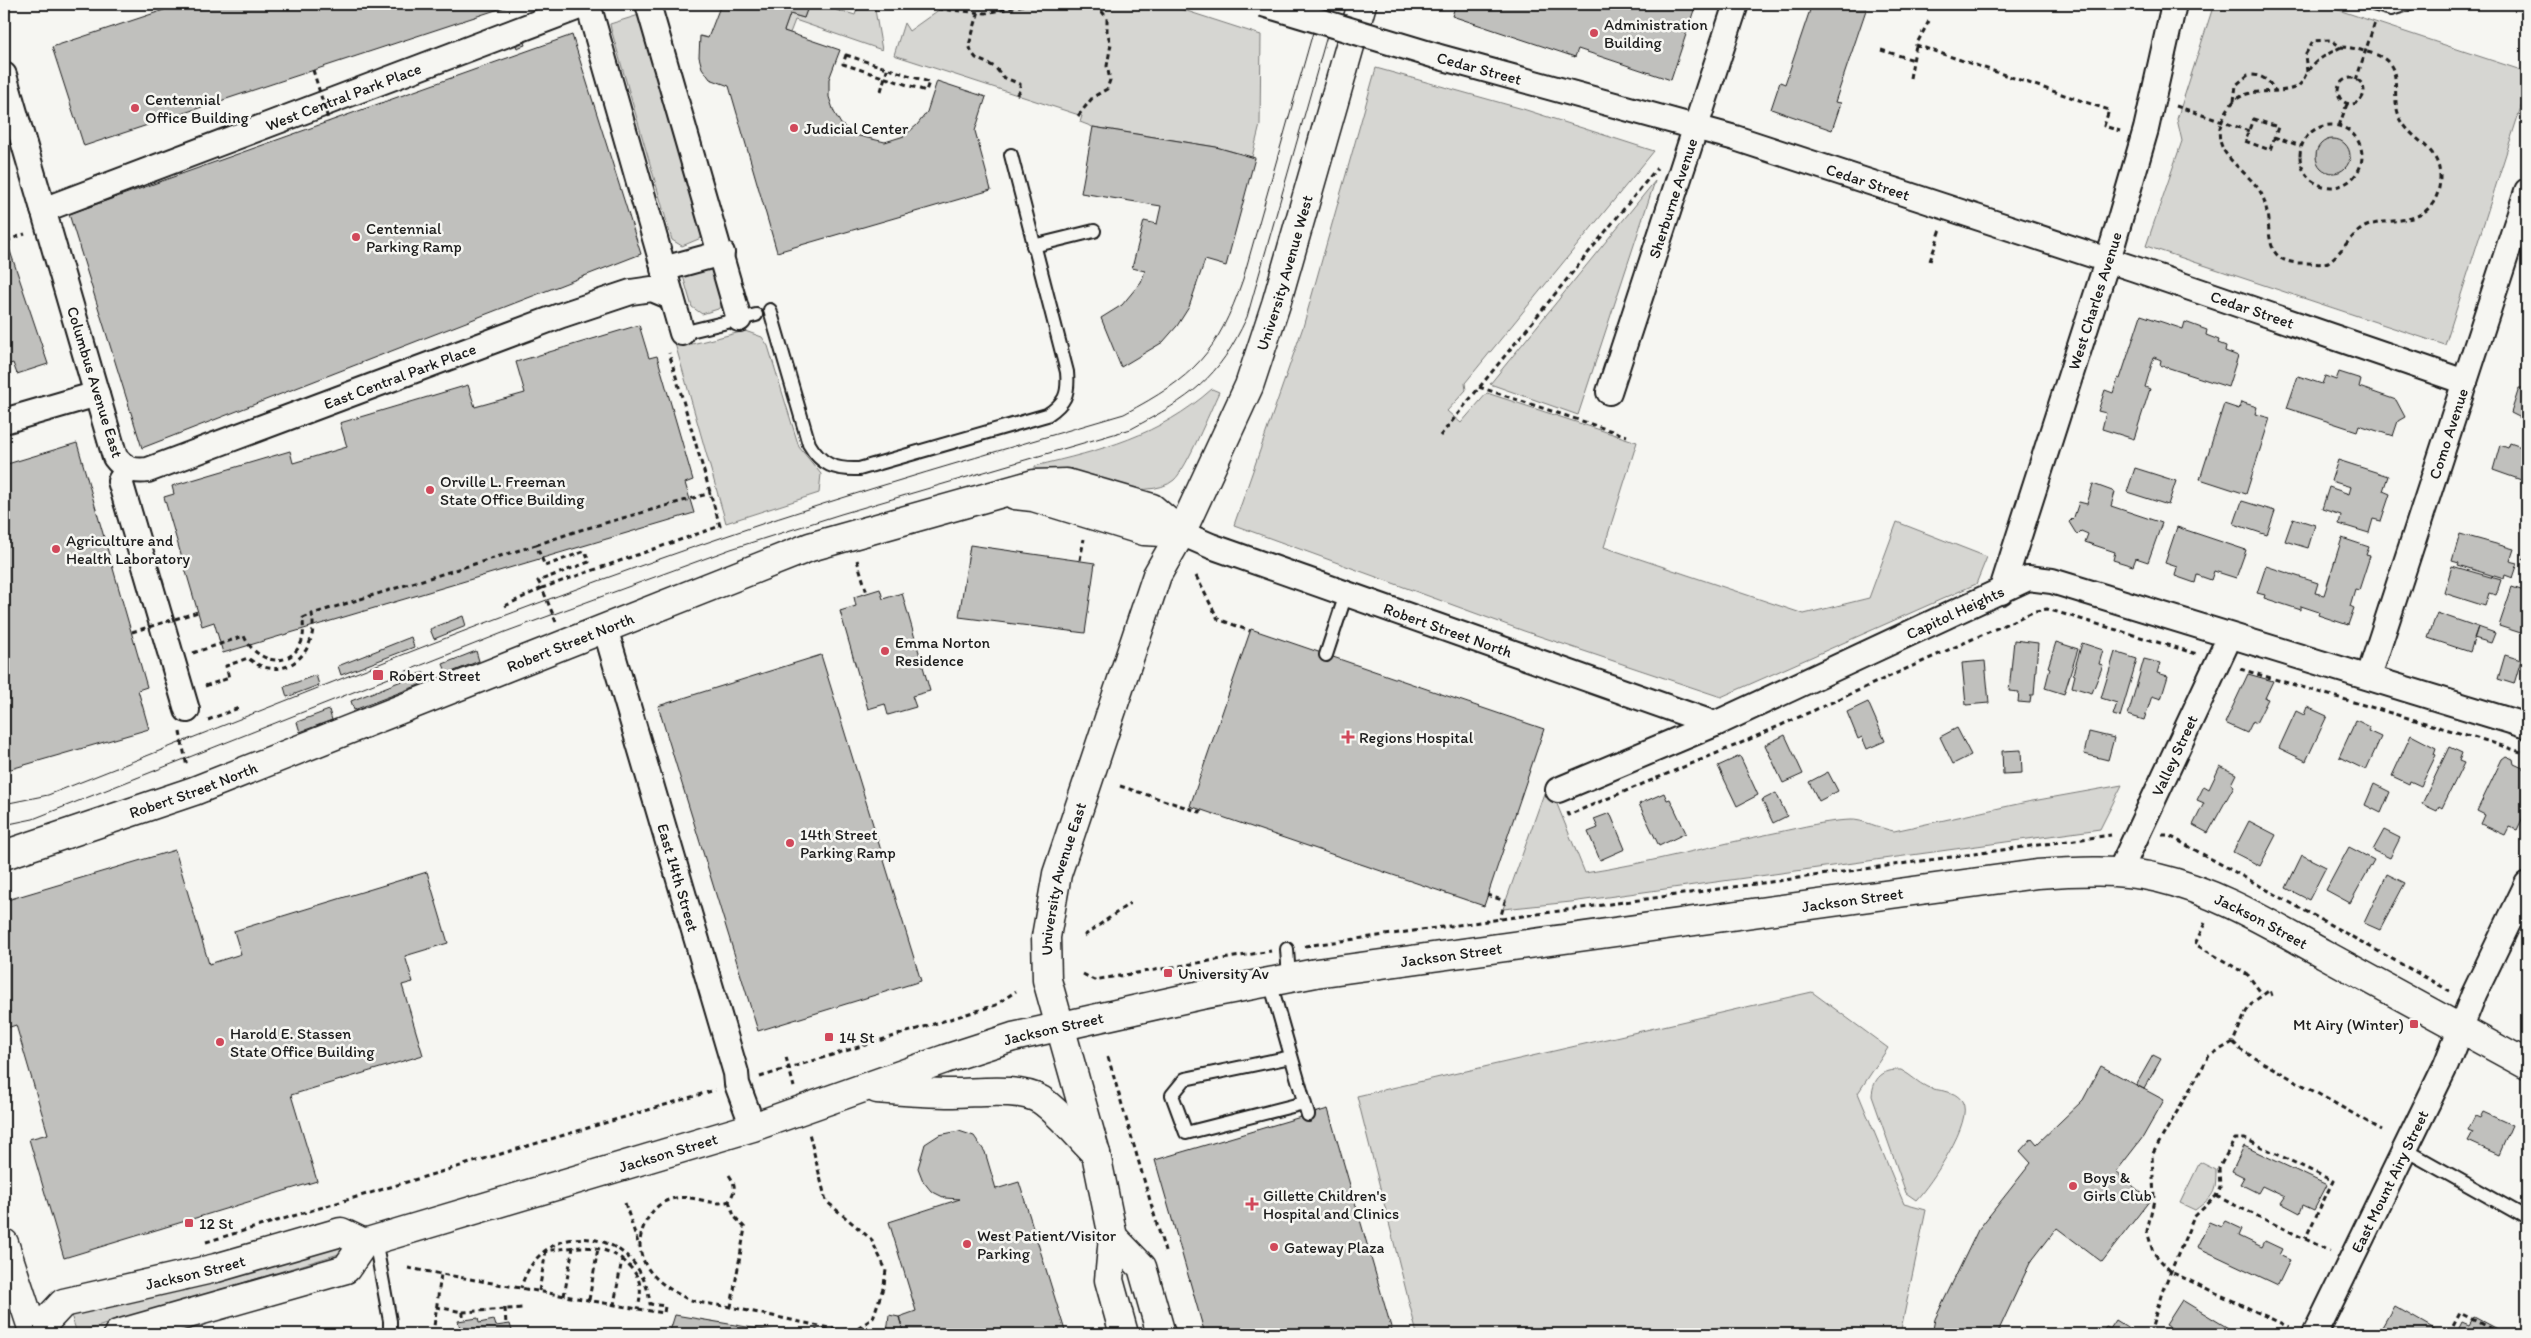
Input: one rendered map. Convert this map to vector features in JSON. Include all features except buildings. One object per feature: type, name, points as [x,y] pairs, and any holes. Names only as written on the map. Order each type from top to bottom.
[{"type":"main road","name":"University Avenue West","points":[[1181,533],[1252,376],[1276,304],[1362,4]]},
{"type":"main road","name":"Robert Street North","points":[[4,855],[194,791],[810,547],[999,494],[1033,497],[1144,531],[1181,533]]},
{"type":"main road","name":"University Avenue East","points":[[1124,1334],[1109,1280],[1113,1237],[1096,1154],[1060,1026],[1047,971],[1046,937],[1057,874],[1158,575],[1181,533]]},
{"type":"main road","name":"Jackson Street","points":[[34,1334],[63,1304],[216,1268],[341,1232],[370,1242],[753,1127],[988,1045],[1060,1026],[1202,994],[1418,958],[2037,874],[2078,871],[2120,873],[2157,878],[2222,899],[2527,1065]]},
{"type":"main road","points":[[865,1089],[954,1093],[998,1092],[1027,1095],[1039,1099],[1049,1107],[1096,1154]]},
{"type":"main road","points":[[1113,1237],[1142,1267],[1161,1334]]},
{"type":"main road","points":[[118,1334],[346,1269],[370,1242]]},
{"type":"main road","points":[[4,1243],[34,1334]]},
{"type":"main road","points":[[133,1334],[161,1321]]},
{"type":"street","name":"West Central Park Place","points":[[43,210],[588,4]]},
{"type":"street","points":[[588,4],[671,297],[675,341]]},
{"type":"street","points":[[648,4],[722,253],[748,317]]},
{"type":"street","name":"Cedar Street","points":[[1263,4],[1436,56],[1735,138],[2108,260],[2465,382]]},
{"type":"street","name":"Sherburne Avenue","points":[[1608,392],[1736,4]]},
{"type":"street","name":"West Charles Avenue","points":[[2001,592],[2108,260],[2146,129],[2174,4]]},
{"type":"street","name":"Columbus Avenue East","points":[[4,76],[115,457],[120,464],[128,468],[120,481],[185,702]]},
{"type":"street","name":"Como Avenue","points":[[2369,676],[2527,191]]},
{"type":"street","points":[[663,269],[722,253]]},
{"type":"street","name":"East Central Park Place","points":[[128,468],[138,471],[148,470],[553,318],[631,292],[652,289],[671,297]]},
{"type":"street","points":[[4,421],[97,394]]},
{"type":"street","name":"Robert Street North","points":[[1181,533],[1211,546],[1715,724]]},
{"type":"street","name":"Capitol Heights","points":[[1558,790],[1715,724],[2028,578],[2052,580],[2527,726]]},
{"type":"street","name":"East 14th Street","points":[[605,628],[733,1064],[737,1084],[753,1127]]},
{"type":"street","name":"Valley Street","points":[[2120,873],[2230,636]]},
{"type":"street","name":"East Mount Airy Street","points":[[2315,1334],[2404,1150],[2461,1028],[2474,994],[2527,884]]},
{"type":"lane","points":[[2373,4],[2391,8],[2408,4]]},
{"type":"lane","points":[[770,310],[809,444],[816,457],[828,466],[843,470],[859,468],[1046,415],[1060,406],[1068,390],[1067,372],[1011,155]]},
{"type":"lane","points":[[1033,246],[1094,231]]},
{"type":"lane","points":[[675,341],[748,317]]},
{"type":"lane","points":[[1326,655],[1346,594]]},
{"type":"lane","points":[[1287,949],[1280,980],[1291,1057],[1306,1109],[1186,1133],[1172,1095],[1186,1079],[1291,1057]]},
{"type":"lane","points":[[2404,1150],[2527,1218]]},
{"type":"lane","points":[[370,1242],[390,1321],[390,1334]]},
{"type":"path","points":[[981,4],[969,45],[972,53],[976,58],[994,67],[1003,77],[1020,84],[1021,88],[1016,95]]},
{"type":"path","points":[[938,9],[977,14],[1002,11],[1029,4]]},
{"type":"path","points":[[1078,116],[1094,97],[1107,89],[1110,80],[1107,66],[1112,50],[1108,22],[1105,14],[1096,4]]},
{"type":"path","points":[[2356,80],[2377,16]]},
{"type":"path","points":[[1910,78],[1916,45],[1929,21]]},
{"type":"path","points":[[2307,72],[2305,55],[2313,41],[2331,40],[2341,48]]},
{"type":"path","points":[[1916,45],[2109,110],[2104,126],[2120,131]]},
{"type":"path","points":[[2341,48],[2356,48],[2365,51],[2384,59],[2394,71],[2400,118],[2436,158],[2440,174],[2439,190],[2433,203],[2422,214],[2412,219],[2367,226],[2328,262],[2293,264],[2281,260],[2268,236],[2261,193],[2226,154],[2220,134],[2228,109],[2234,101],[2246,94],[2299,86],[2315,63],[2341,48]]},
{"type":"path","points":[[1881,50],[1914,60]]},
{"type":"path","points":[[846,55],[888,67],[929,82],[926,91],[885,77],[844,64],[846,55]]},
{"type":"path","points":[[881,91],[888,67]]},
{"type":"path","points":[[313,70],[328,122]]},
{"type":"path","points":[[2234,101],[2236,85],[2248,75],[2259,75],[2266,79],[2275,91]]},
{"type":"path","points":[[2345,80],[2356,80],[2362,85],[2363,96],[2357,103],[2347,104],[2339,97],[2339,87],[2345,80]]},
{"type":"path","points":[[2339,126],[2347,104]]},
{"type":"path","points":[[2176,106],[2249,131]]},
{"type":"path","points":[[2253,119],[2278,127],[2270,150],[2245,141],[2249,131],[2253,119]]},
{"type":"path","points":[[2339,126],[2352,134],[2361,150],[2359,170],[2345,184],[2337,187],[2323,186],[2309,179],[2301,166],[2301,146],[2308,135],[2319,128],[2339,126]]},
{"type":"path","points":[[2274,138],[2301,146]]},
{"type":"path","points":[[1440,436],[1658,167]]},
{"type":"path","points":[[1930,261],[1941,228]]},
{"type":"path","points":[[6,240],[25,234]]},
{"type":"path","points":[[505,606],[542,588],[720,526],[675,341]]},
{"type":"path","points":[[1479,387],[1627,436]]},
{"type":"path","points":[[172,660],[244,636],[252,651],[269,659],[281,659],[300,646],[303,635],[303,618],[312,614],[577,531],[711,494]]},
{"type":"path","points":[[1080,560],[1085,536]]},
{"type":"path","points":[[536,544],[545,566],[585,551],[589,562],[538,581],[557,627],[568,623],[575,641]]},
{"type":"path","points":[[856,557],[867,593]]},
{"type":"path","points":[[1196,576],[1218,619],[1250,631]]},
{"type":"path","points":[[1558,790],[1568,815],[1739,744],[2035,611],[2047,609],[2527,754]]},
{"type":"path","points":[[132,632],[198,612]]},
{"type":"path","points":[[194,791],[184,758],[178,718],[185,702],[229,678],[226,666],[248,658],[254,663],[274,669],[294,663],[310,647],[313,637],[312,614]]},
{"type":"path","points":[[185,702],[204,722],[241,707]]},
{"type":"path","points":[[1120,786],[1200,812],[1201,810]]},
{"type":"path","points":[[1488,895],[1505,901],[1500,919]]},
{"type":"path","points":[[1084,936],[1130,902]]},
{"type":"path","points":[[2205,923],[2195,944],[2248,975],[2262,994]]},
{"type":"path","points":[[2272,996],[2270,990],[2262,994],[2246,1012],[2233,1042],[2209,1056],[2152,1156],[2154,1200],[2148,1224],[2148,1238],[2153,1252],[2171,1272],[2289,1327]]},
{"type":"path","points":[[755,1078],[996,1005],[1016,991]]},
{"type":"path","points":[[2233,1042],[2241,1050],[2382,1130]]},
{"type":"path","points":[[625,1203],[646,1265],[657,1280],[684,1298],[849,1332],[868,1323],[878,1309],[886,1270],[871,1240],[826,1201],[814,1149],[786,1057]]},
{"type":"path","points":[[1108,1057],[1167,1259]]},
{"type":"path","points":[[205,1242],[718,1090]]},
{"type":"path","points":[[2150,1334],[2162,1292],[2194,1217],[2216,1196],[2220,1188],[2219,1168],[2235,1139],[2245,1139],[2333,1181],[2305,1239]]},
{"type":"path","points":[[729,1175],[735,1190],[729,1201],[734,1216],[745,1228],[731,1307]]},
{"type":"path","points":[[2216,1196],[2351,1260]]},
{"type":"path","points":[[640,1249],[644,1226],[650,1215],[662,1204],[688,1197],[721,1203],[729,1201]]},
{"type":"path","points":[[408,1268],[614,1305],[664,1313],[665,1306],[650,1304],[648,1288],[639,1269],[621,1250],[600,1240],[575,1240],[558,1244],[546,1250],[531,1265],[521,1288]]},
{"type":"path","points":[[564,1296],[573,1247]]},
{"type":"path","points":[[546,1250],[573,1247],[608,1250],[635,1270],[642,1289],[638,1309]]},
{"type":"path","points":[[589,1300],[598,1248]]},
{"type":"path","points":[[539,1291],[546,1250]]},
{"type":"path","points":[[614,1305],[622,1259]]},
{"type":"path","points":[[639,1269],[646,1265]]},
{"type":"path","points":[[433,1334],[441,1274]]},
{"type":"path","points":[[436,1307],[463,1312],[522,1308]]},
{"type":"path","points":[[505,1308],[506,1325]]},
{"type":"path","points":[[463,1312],[463,1320]]},
{"type":"path","points":[[2449,1334],[2460,1313],[2501,1334]]},
{"type":"path","points":[[815,1334],[819,1326]]},
{"type":"shaded area","points":[[809,4],[819,4],[855,15],[859,4],[874,4],[882,50],[795,20],[790,33],[784,31],[790,14],[804,18]]},
{"type":"shaded area","points":[[947,4],[1165,4],[1261,35],[1260,125],[1252,157],[1216,147],[1093,127],[1080,122],[1082,116],[894,55],[904,23],[909,31]]},
{"type":"shaded area","points":[[2214,4],[2320,4],[2527,72],[2527,88],[2445,345],[2146,246],[2182,141],[2177,119]]},
{"type":"shaded area","points":[[639,15],[703,234],[701,238],[682,246],[672,240],[610,24]]},
{"type":"shaded area","points":[[1376,68],[1523,109],[1654,151],[1465,383],[1466,390],[1447,411],[1461,423],[1487,393],[1637,442],[1604,547],[1804,614],[1869,598],[1897,522],[1987,557],[1976,584],[1721,697],[1524,631],[1234,525],[1303,327]]},
{"type":"shaded area","points":[[1655,181],[1578,415],[1490,384]]},
{"type":"shaded area","points":[[713,265],[723,303],[718,309],[702,314],[692,307],[683,276]]},
{"type":"shaded area","points":[[745,331],[762,337],[768,346],[799,447],[821,474],[819,493],[726,523],[672,333],[683,343],[692,344]]},
{"type":"shaded area","points":[[1212,389],[1219,392],[1192,452],[1174,480],[1162,487],[1127,489],[1106,487],[1035,472],[1035,466],[1106,447],[1150,430],[1171,419]]},
{"type":"shaded area","points":[[1548,782],[1585,873],[1823,823],[1855,820],[1894,831],[2027,802],[2122,785],[2100,829],[1571,902],[1503,909]]},
{"type":"shaded area","points":[[1812,992],[1888,1048],[1858,1093],[1904,1204],[1926,1210],[1900,1334],[1417,1334],[1357,1096]]},
{"type":"shaded area","points":[[1901,1070],[1927,1087],[1955,1094],[1962,1101],[1964,1110],[1957,1137],[1949,1152],[1931,1181],[1916,1200],[1906,1193],[1872,1096],[1874,1084],[1880,1076],[1889,1071]]},
{"type":"shaded area","points":[[2200,1162],[2216,1170],[2215,1184],[2210,1197],[2195,1210],[2180,1203]]},
{"type":"shaded area","points":[[340,1245],[342,1253],[77,1333],[71,1315]]},
{"type":"tram line","points":[[4,804],[48,795],[472,628],[643,565],[827,503],[1124,414],[1148,401],[1186,375],[1200,361],[1223,327],[1233,305],[1243,279],[1321,4]]},
{"type":"tram line","points":[[4,825],[33,819],[505,632],[731,549],[841,514],[1131,429],[1170,407],[1201,385],[1213,372],[1225,357],[1247,317],[1336,4]]},
{"type":"place","name":"Administration Building","points":[[1594,33]]},
{"type":"place","name":"Centennial Office Building","points":[[135,108]]},
{"type":"place","name":"Judicial Center","points":[[794,128]]},
{"type":"place","name":"Centennial Parking Ramp","points":[[356,237]]},
{"type":"place","name":"Orville L. Freeman State Office Building","points":[[430,490]]},
{"type":"place","name":"Agriculture and Health Laboratory","points":[[56,549]]},
{"type":"place","name":"Emma Norton Residence","points":[[885,651]]},
{"type":"place","name":"Robert Street","points":[[378,675]]},
{"type":"place","name":"Regions Hospital","points":[[1348,737]]},
{"type":"place","name":"14th Street Parking Ramp","points":[[790,843]]},
{"type":"place","name":"University Av","points":[[1168,973]]},
{"type":"place","name":"Mt Airy (Winter)","points":[[2414,1024]]},
{"type":"place","name":"14 St","points":[[829,1037]]},
{"type":"place","name":"Harold E. Stassen State Office Building","points":[[220,1042]]},
{"type":"place","name":"Boys & Girls Club","points":[[2073,1186]]},
{"type":"place","name":"Gillette Children's Hospital and Clinics","points":[[1252,1204]]},
{"type":"place","name":"12 St","points":[[189,1223]]},
{"type":"place","name":"West Patient/Visitor Parking","points":[[967,1244]]},
{"type":"place","name":"Gateway Plaza","points":[[1274,1247]]}]
